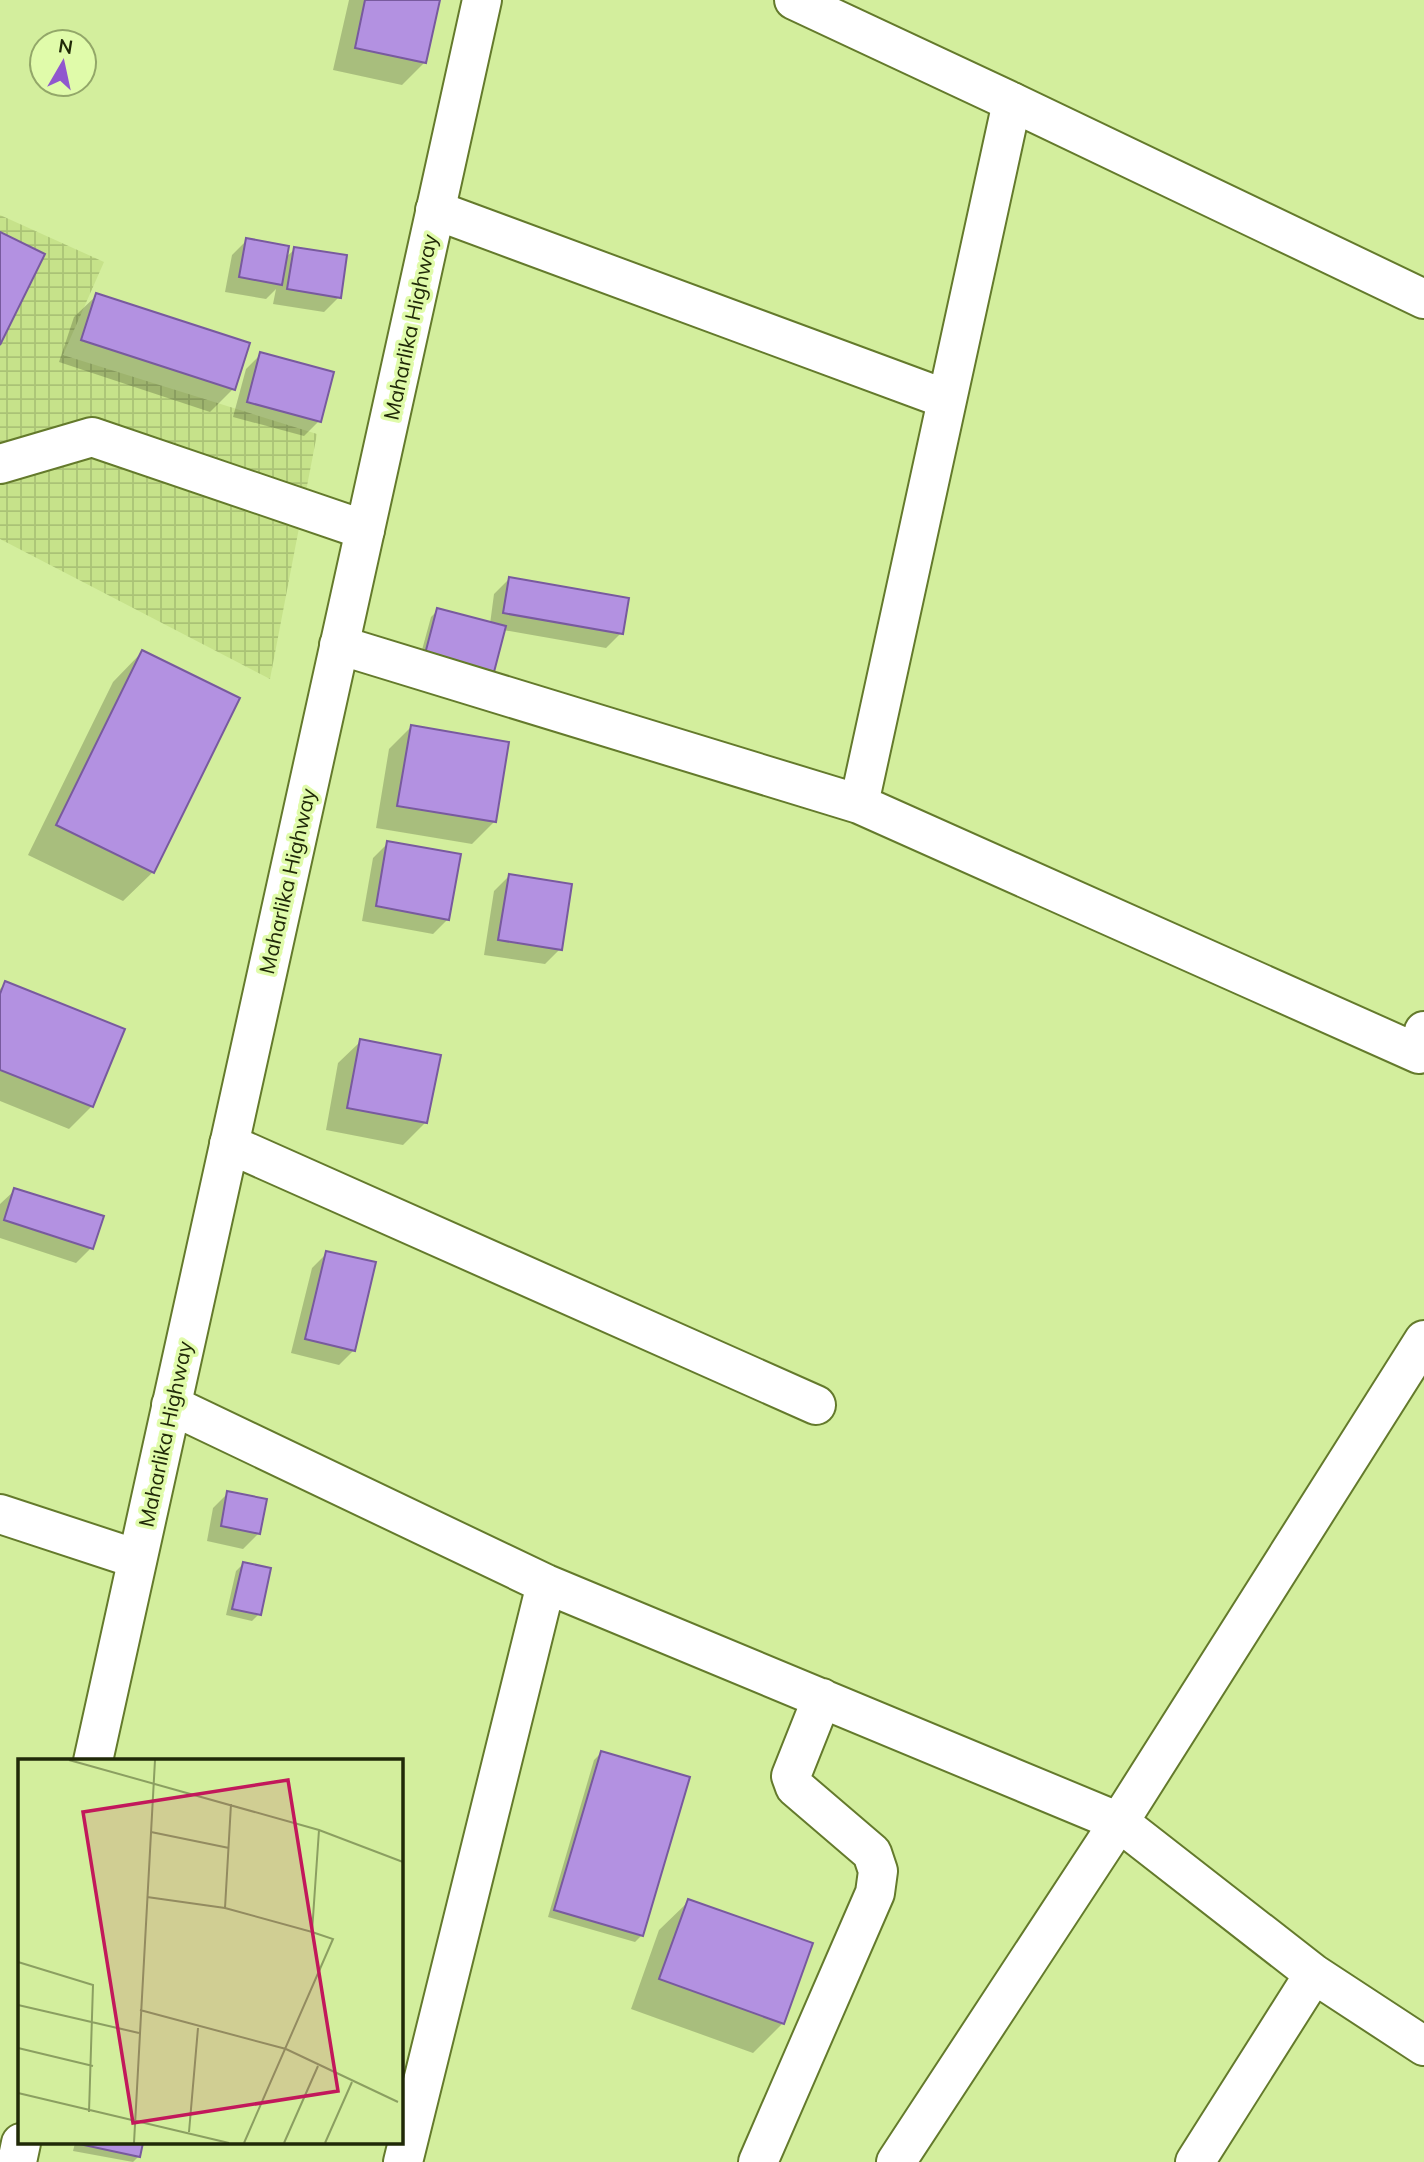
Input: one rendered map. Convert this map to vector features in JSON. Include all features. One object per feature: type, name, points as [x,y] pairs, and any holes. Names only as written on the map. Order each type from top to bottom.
[{"type":"main road","name":"Maharlika Highway","points":[[93,1759],[482,0]]},
{"type":"main road","points":[[793,0],[1424,299]]},
{"type":"main road","points":[[859,804],[1012,102]]},
{"type":"main road","points":[[435,210],[946,399]]},
{"type":"main road","points":[[0,464],[92,437],[365,530]]},
{"type":"main road","points":[[339,645],[859,804],[1422,1048]]},
{"type":"main road","points":[[229,1143],[816,1405]]},
{"type":"main road","points":[[896,2162],[1119,1822],[1424,1340]]},
{"type":"main road","points":[[172,1405],[546,1584],[1119,1822],[1314,1974],[1424,2046]]},
{"type":"main road","points":[[0,1514],[137,1559]]},
{"type":"main road","points":[[404,2162],[546,1584]]},
{"type":"main road","points":[[758,2162],[875,1893],[878,1871],[872,1853],[795,1787],[791,1776],[822,1699]]},
{"type":"main road","points":[[1195,2162],[1314,1974]]},
{"type":"shaded area","points":[[0,215],[104,262],[63,355],[317,434],[270,679],[0,539]]},
{"type":"building","points":[[365,0],[440,0],[426,63],[355,48]]},
{"type":"building","points":[[0,232],[45,254],[0,345]]},
{"type":"building","points":[[246,238],[289,246],[282,285],[239,277]]},
{"type":"building","points":[[294,247],[347,255],[341,298],[287,289]]},
{"type":"building","points":[[96,293],[250,343],[235,390],[81,340]]},
{"type":"building","points":[[260,352],[334,372],[321,422],[247,402]]},
{"type":"building","points":[[509,577],[629,598],[623,634],[503,613]]},
{"type":"building","points":[[437,608],[506,626],[494,672],[425,654]]},
{"type":"building","points":[[142,650],[240,698],[154,873],[56,825]]},
{"type":"building","points":[[411,725],[509,742],[496,822],[397,806]]},
{"type":"building","points":[[387,841],[461,854],[449,920],[376,906]]},
{"type":"building","points":[[509,874],[572,884],[562,950],[498,940]]},
{"type":"building","points":[[5,981],[125,1029],[93,1107],[0,1070],[0,994]]},
{"type":"building","points":[[360,1039],[441,1055],[427,1123],[347,1108]]},
{"type":"building","points":[[14,1188],[104,1216],[93,1249],[4,1220]]},
{"type":"building","points":[[326,1251],[376,1262],[355,1351],[305,1339]]},
{"type":"building","points":[[227,1491],[267,1499],[260,1534],[221,1526]]},
{"type":"building","points":[[243,1562],[271,1568],[261,1615],[232,1609]]},
{"type":"building","points":[[601,1751],[690,1777],[643,1936],[554,1910]]},
{"type":"building","points":[[688,1899],[813,1943],[784,2024],[659,1979]]},
{"type":"building","points":[[79,2144],[143,2144],[140,2157]]}]
